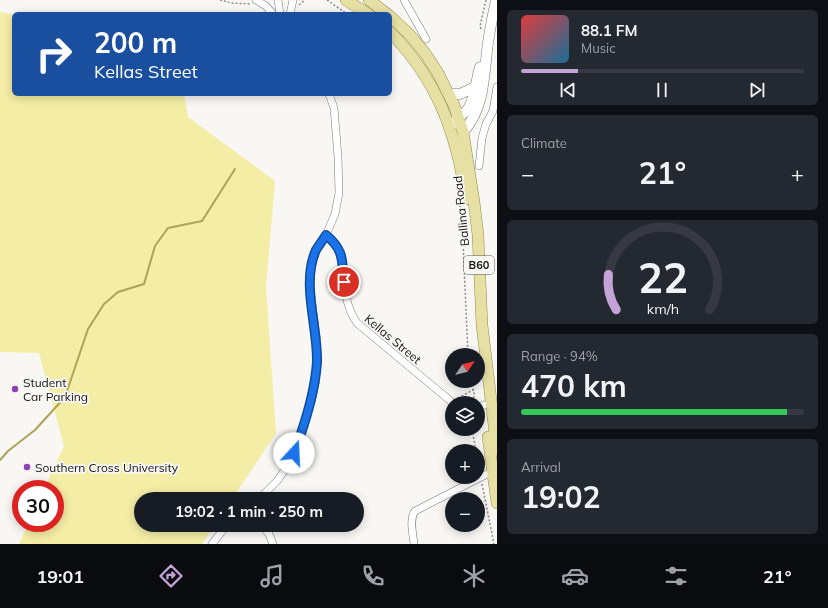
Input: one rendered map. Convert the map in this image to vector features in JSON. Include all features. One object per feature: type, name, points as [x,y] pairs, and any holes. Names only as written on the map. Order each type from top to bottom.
[{"type":"main road","points":[[346,0],[365,12]]},
{"type":"main road","points":[[369,0],[385,12]]},
{"type":"main road","name":"Ballina Road","points":[[392,18],[410,35],[425,54],[449,94],[463,132],[475,208],[487,402],[495,470],[497,503]]},
{"type":"main road","name":"Ballina Road","points":[[392,34],[407,50],[422,70],[434,90],[455,145],[470,223],[478,348]]},
{"type":"main road","name":"Ballina Road","points":[[484,388],[497,450]]},
{"type":"street","points":[[278,0],[280,12]]},
{"type":"street","points":[[290,12],[293,0]]},
{"type":"street","points":[[404,0],[426,39]]},
{"type":"street","points":[[455,145],[454,122],[469,107],[495,20],[496,0]]},
{"type":"street","points":[[255,2],[266,6],[271,12]]},
{"type":"street","points":[[463,132],[473,118],[477,109],[485,74],[488,43]]},
{"type":"street","points":[[449,94],[465,93],[475,87]]},
{"type":"street","points":[[479,166],[482,138],[486,124],[493,111],[497,87]]},
{"type":"street","points":[[266,492],[274,485],[287,467],[300,438],[316,380],[317,342],[310,288],[311,267],[316,250],[326,235],[335,214],[339,193],[334,108],[330,96]]},
{"type":"street","name":"Kellas Street","points":[[326,235],[339,249],[342,256],[347,305],[356,323],[445,396]]},
{"type":"street","points":[[414,544],[412,516],[415,511],[495,470]]},
{"type":"street","points":[[212,544],[221,532]]},
{"type":"street","points":[[267,532],[273,544]]},
{"type":"path","points":[[220,0],[231,3],[255,2]]},
{"type":"path","points":[[327,0],[344,12]]},
{"type":"path","points":[[482,29],[480,26],[486,0]]},
{"type":"path","points":[[460,203],[468,348]]},
{"type":"path","points":[[462,396],[473,390]]},
{"type":"path","points":[[482,484],[494,544]]},
{"type":"shaded area","points":[[0,12],[12,15],[12,96],[184,96],[188,117],[275,181],[266,287],[276,433],[237,492],[134,492],[134,532],[210,532],[202,544],[19,544],[25,532],[64,532],[64,480],[48,480],[64,446],[39,353],[0,352]]},
{"type":"waterway","points":[[0,460],[8,451],[35,430],[65,397],[88,329],[104,304],[118,292],[144,284],[155,246],[168,228],[202,221],[235,169]]},
{"type":"place","name":"Student Car Parking","points":[[15,389]]},
{"type":"place","name":"Southern Cross University","points":[[27,467]]},
{"type":"route","points":[[294,453],[312,399],[316,380],[317,342],[310,288],[311,267],[316,250],[326,235],[336,244],[342,256],[344,282]]}]
